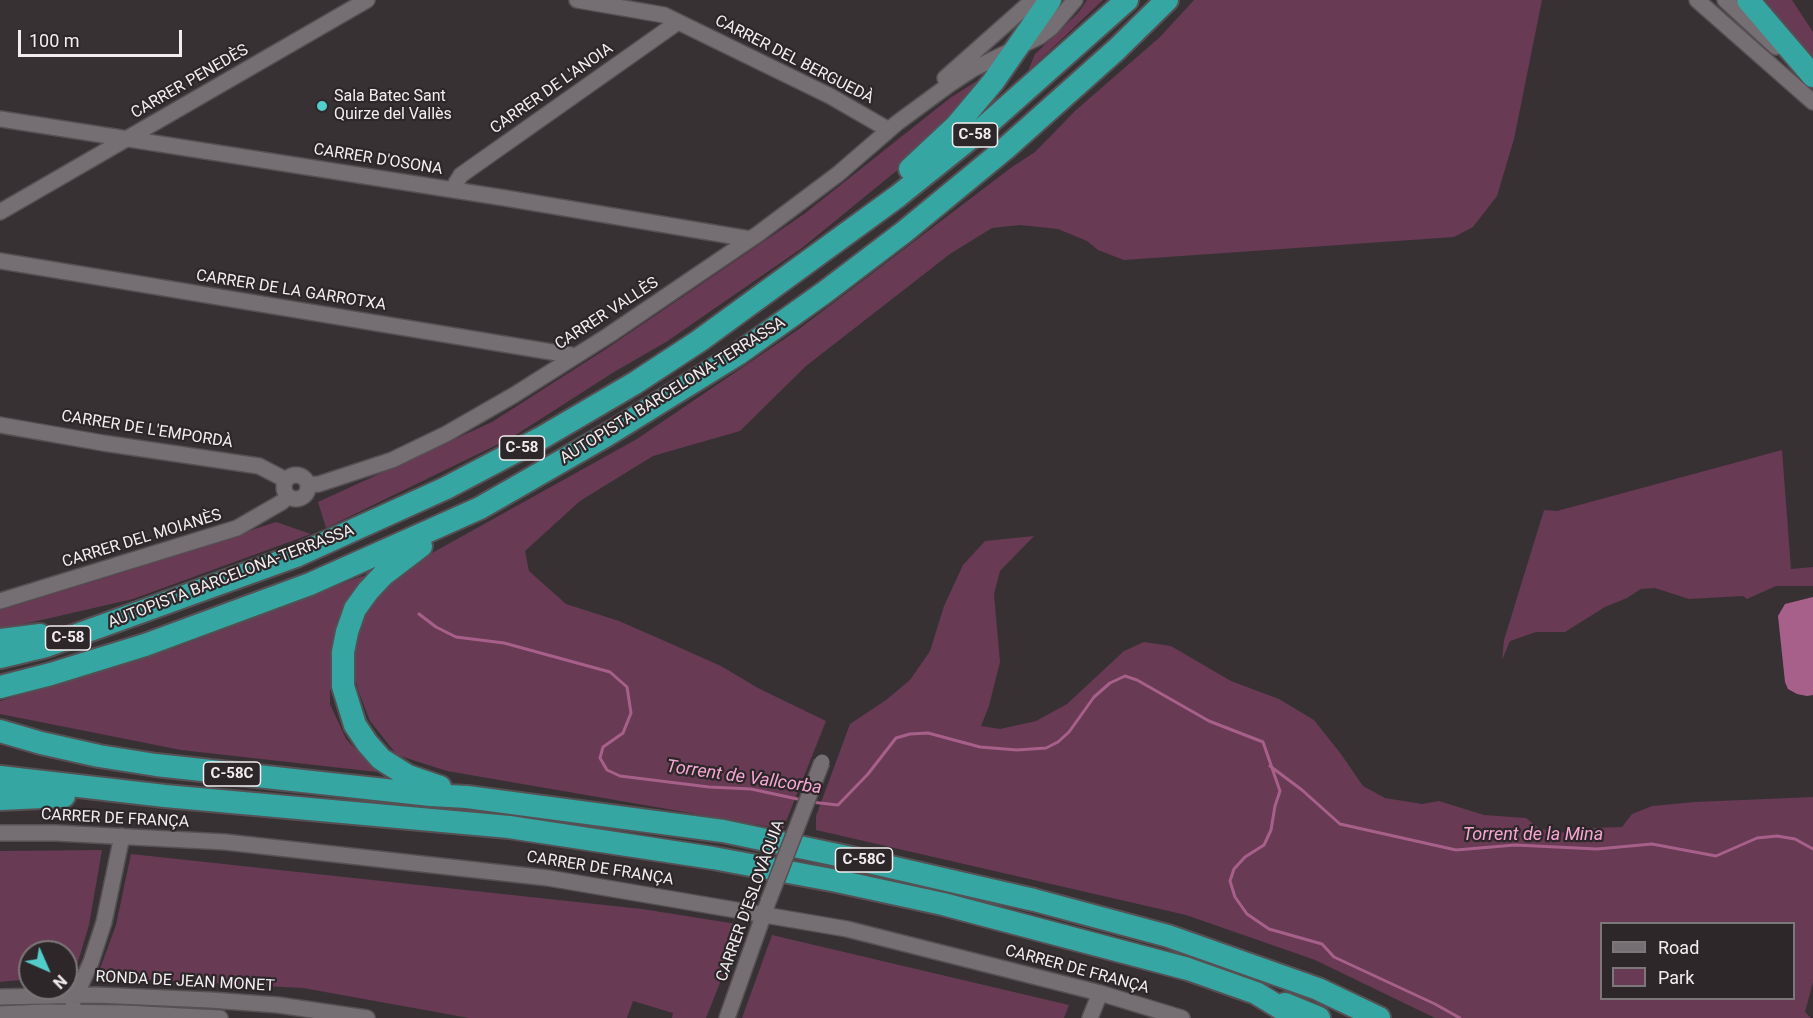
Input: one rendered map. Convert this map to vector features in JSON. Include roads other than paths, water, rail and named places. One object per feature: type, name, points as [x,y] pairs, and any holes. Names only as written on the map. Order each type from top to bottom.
[{"type":"highway","points":[[814,259],[956,126],[993,82],[1050,0]]},
{"type":"highway","name":"AUTOPISTA BARCELONA-TERRASSA","points":[[0,657],[46,646],[296,556],[358,530],[456,483],[543,437],[635,383],[699,341],[814,259],[983,128],[1127,0]]},
{"type":"highway","name":"AUTOPISTA BARCELONA-TERRASSA","points":[[0,687],[145,645],[319,580],[480,508],[607,435],[728,360],[825,292],[904,232],[1006,148],[1117,49],[1167,0]]},
{"type":"highway","points":[[1117,49],[1185,0]]},
{"type":"highway","points":[[1748,0],[1813,76]]},
{"type":"highway","points":[[467,797],[408,776],[381,759],[355,724],[345,696],[342,668],[347,632],[355,609],[368,591],[396,563],[480,508]]},
{"type":"highway","points":[[0,640],[36,636],[135,614]]},
{"type":"highway","name":"C-58C","points":[[0,731],[99,756],[156,765],[467,797],[723,831],[941,877],[1168,936],[1318,989],[1379,1018]]},
{"type":"highway","name":"C-58C","points":[[0,777],[165,796],[509,827],[725,860],[943,904],[1138,955],[1256,993],[1319,1018]]},
{"type":"highway","points":[[0,799],[50,796],[165,796]]},
{"type":"highway","points":[[1256,993],[1297,1018]]},
{"type":"street","name":"CARRER PENEDÈS","points":[[0,212],[367,0]]},
{"type":"street","name":"CARRER DEL BERGUEDÀ","points":[[577,0],[664,15],[893,127]]},
{"type":"street","name":"CARRER VALLÈS","points":[[308,485],[319,484],[392,460],[446,434],[576,356],[750,240],[838,174],[1033,0]]},
{"type":"street","name":"CARRER VALLÈS","points":[[893,127],[973,69],[1038,37],[1052,27],[1075,0]]},
{"type":"street","points":[[1697,0],[1813,102]]},
{"type":"street","points":[[1725,0],[1813,81]]},
{"type":"street","name":"CARRER DE L'ANOIA","points":[[454,190],[461,174],[678,22]]},
{"type":"street","name":"CARRER D'OSONA","points":[[0,118],[454,190],[750,240]]},
{"type":"street","name":"CARRER DE LA GARROTXA","points":[[0,261],[576,356]]},
{"type":"street","name":"CARRER DE L'EMPORDÀ","points":[[0,425],[259,466],[286,480]]},
{"type":"street","points":[[292,475],[305,478],[308,485],[307,492],[295,499],[288,496],[284,490],[286,480],[292,475]]},
{"type":"street","name":"CARRER DEL MOIANÈS","points":[[0,601],[237,528],[282,502],[288,496]]},
{"type":"street","name":"CARRER D'ESLOVÀQUIA","points":[[727,1018],[822,762]]},
{"type":"street","name":"CARRER DE FRANÇA","points":[[0,832],[225,842],[548,878],[766,908],[1100,993],[1182,1018]]},
{"type":"street","points":[[78,992],[104,922],[122,836]]},
{"type":"street","points":[[1090,1018],[1100,993]]},
{"type":"street","name":"RONDA DE JEAN MONET","points":[[78,995],[278,1005],[367,1018]]},
{"type":"street","name":"RONDA DE JEAN MONET","points":[[0,997],[18,997]]},
{"type":"street","points":[[65,1015],[74,1000]]},
{"type":"street","name":"RONDA DE JEAN MONET","points":[[0,1014],[220,1018]]},
{"type":"waterway","name":"Torrent de Vallcorba","points":[[419,614],[436,627],[456,637],[504,643],[610,672],[627,687],[631,713],[623,733],[603,747],[600,758],[607,770],[620,776],[709,787],[751,789],[802,800]]},
{"type":"waterway","name":"Torrent de Vallcorba","points":[[811,802],[838,805],[868,774],[896,738],[910,734],[928,733],[980,747],[1017,750],[1046,748],[1058,742],[1069,732],[1094,697],[1110,683],[1125,676],[1137,680],[1209,721],[1263,742],[1280,791],[1271,830],[1264,845],[1245,857],[1234,869],[1230,881],[1235,897],[1247,914],[1269,929],[1322,944],[1334,957],[1460,1018]]},
{"type":"waterway","name":"Torrent de la Mina","points":[[1270,766],[1302,790],[1340,824],[1456,850],[1515,845],[1597,849],[1652,844],[1716,856],[1757,838],[1777,836],[1795,839],[1813,849]]},
{"type":"place","name":"Sala Batec Sant Quirze del Vallès","points":[[322,106]]}]
